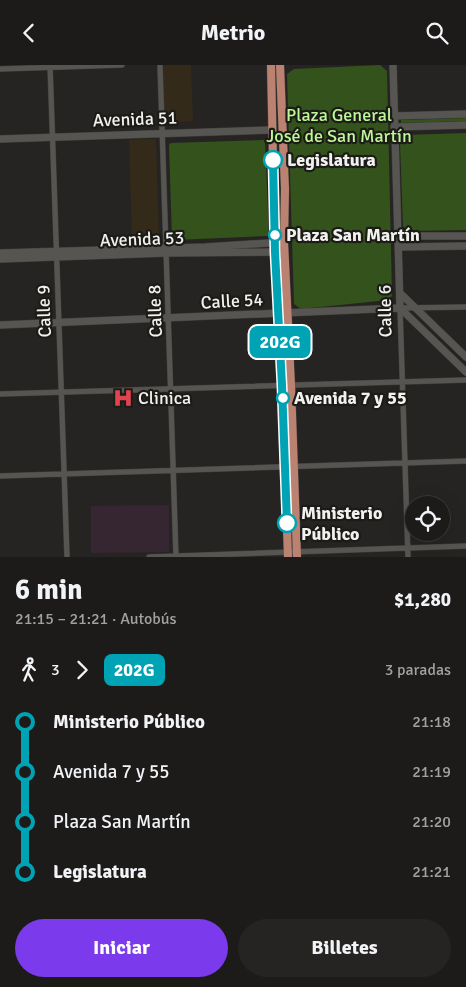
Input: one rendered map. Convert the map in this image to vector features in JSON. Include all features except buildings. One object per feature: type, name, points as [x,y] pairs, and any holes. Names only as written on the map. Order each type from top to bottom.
[{"type":"main road","points":[[271,65],[275,252],[288,555]]},
{"type":"main road","points":[[280,65],[285,189],[284,242],[297,555]]},
{"type":"street","points":[[0,69],[122,65]]},
{"type":"street","name":"Calle 8","points":[[160,65],[176,557]]},
{"type":"street","name":"Calle 6","points":[[393,65],[408,557]]},
{"type":"street","name":"Calle 9","points":[[50,66],[67,557]]},
{"type":"street","points":[[394,116],[466,114]]},
{"type":"street","points":[[394,127],[466,125]]},
{"type":"street","name":"Avenida 51","points":[[0,139],[272,130]]},
{"type":"street","points":[[398,237],[466,235]]},
{"type":"street","name":"Avenida 53","points":[[0,259],[56,254],[166,250],[284,242]]},
{"type":"street","points":[[399,247],[466,245]]},
{"type":"street","name":"Avenida 53","points":[[166,250],[285,252]]},
{"type":"street","name":"Avenida 53","points":[[0,253],[56,254]]},
{"type":"street","points":[[400,293],[466,357]]},
{"type":"street","name":"Calle 54","points":[[0,325],[400,308],[466,307]]},
{"type":"street","points":[[400,308],[466,372]]},
{"type":"street","points":[[0,394],[466,380]]},
{"type":"street","points":[[0,476],[466,461]]},
{"type":"street","points":[[149,557],[297,555],[466,546]]},
{"type":"shaded area","points":[[163,65],[191,65],[193,121],[164,123]]},
{"type":"shaded area","points":[[156,139],[159,239],[132,240],[129,140]]},
{"type":"shaded area","points":[[169,505],[169,552],[91,553],[91,506]]},
{"type":"green space","name":"Plaza General José de San Martín","points":[[380,65],[387,71],[392,296],[388,300],[301,309],[294,304],[287,74],[294,69]]},
{"type":"green space","points":[[466,118],[466,121],[401,123],[401,120]]},
{"type":"green space","points":[[466,133],[466,230],[407,231],[403,226],[400,143],[402,138],[406,135]]},
{"type":"green space","points":[[264,140],[269,235],[174,240],[172,238],[169,145],[171,143]]},
{"type":"bus line","name":"202G","points":[[273,160],[275,252],[287,523]]},
{"type":"place","name":"Legislatura","points":[[273,160]]},
{"type":"place","name":"Plaza San Martín","points":[[275,235]]},
{"type":"place","name":"Clinica","points":[[123,398]]},
{"type":"place","name":"Avenida 7 y 55","points":[[283,398]]},
{"type":"place","name":"Ministerio Público","points":[[287,523]]}]
